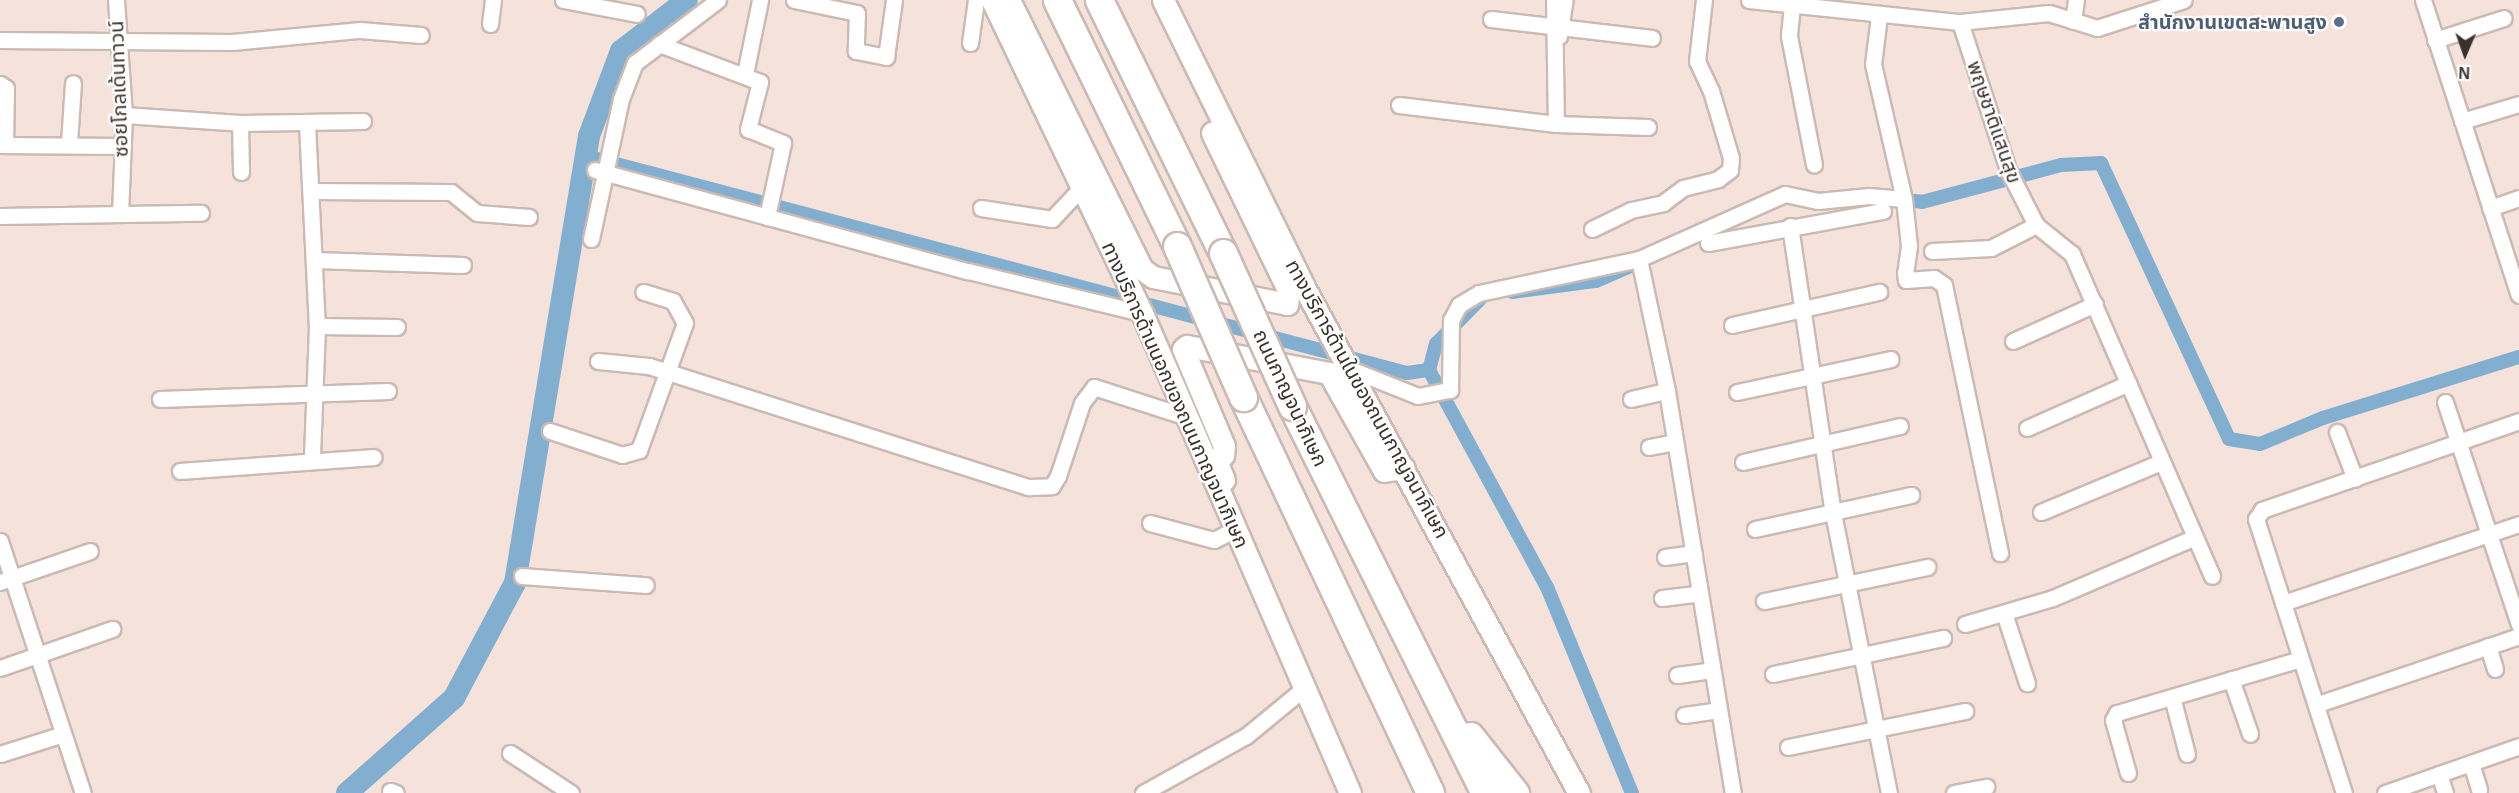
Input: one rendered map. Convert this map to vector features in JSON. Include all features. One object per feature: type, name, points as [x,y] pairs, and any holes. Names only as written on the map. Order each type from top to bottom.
[{"type":"highway","name":"ถนนกาญจนาภิเษก","points":[[1057,0],[1177,246],[1243,398],[1430,793]]},
{"type":"highway","name":"ถนนกาญจนาภิเษก","points":[[1099,0],[1223,253],[1292,406],[1441,700],[1485,793]]},
{"type":"highway","points":[[1441,700],[1515,793]]},
{"type":"main road","name":"ทางบริการด้านนอกของถนนกาญจนาภิเษก","points":[[992,0],[1082,187],[1147,313],[1234,530],[1350,793]]},
{"type":"main road","points":[[1009,0],[1073,137],[1128,273]]},
{"type":"main road","points":[[1073,137],[1147,274],[1287,304],[1289,292],[1148,0]]},
{"type":"main road","name":"ทางบริการด้านในของถนนกาญจนาภิเษก","points":[[1163,0],[1304,287],[1579,793]]},
{"type":"main road","points":[[1147,313],[1216,460],[1362,793]]},
{"type":"main road","points":[[1216,460],[1223,455],[1224,446],[1183,349],[1187,346],[1329,374],[1384,471],[1404,468]]},
{"type":"street","name":"ซอยโกลเด้นทาวน์","points":[[116,0],[124,116],[120,213]]},
{"type":"street","points":[[490,24],[493,0]]},
{"type":"street","points":[[591,239],[603,168],[635,63],[718,0]]},
{"type":"street","points":[[746,74],[760,0]]},
{"type":"street","points":[[794,0],[857,13],[856,51],[886,57],[894,0]]},
{"type":"street","points":[[970,43],[976,0]]},
{"type":"street","points":[[1554,0],[1557,33],[1556,124]]},
{"type":"street","points":[[1557,33],[1565,0]]},
{"type":"street","points":[[1592,229],[1631,210],[1663,203],[1683,188],[1718,178],[1730,170],[1731,158],[1711,91],[1697,61],[1704,0]]},
{"type":"street","points":[[1749,0],[1879,16],[1960,22],[2049,14],[2097,28],[2184,0]]},
{"type":"street","points":[[2073,21],[2076,0]]},
{"type":"street","points":[[2422,0],[2518,292]]},
{"type":"street","points":[[559,1],[637,14]]},
{"type":"street","points":[[1792,6],[1789,36],[1814,165]]},
{"type":"street","points":[[1879,16],[1874,64],[1904,199],[1907,228],[1906,280],[1934,278],[1944,285],[2000,553]]},
{"type":"street","points":[[2436,40],[2504,18]]},
{"type":"street","points":[[1491,19],[1557,33],[1652,38]]},
{"type":"street","name":"พฤษชาติแสนสุข","points":[[1960,22],[2008,170],[2036,225],[2072,254],[2129,383],[2193,538],[2212,576]]},
{"type":"street","points":[[0,40],[232,42],[360,30],[421,35]]},
{"type":"street","points":[[659,44],[746,74],[760,82],[748,129],[783,143],[769,210]]},
{"type":"street","points":[[69,143],[73,83]]},
{"type":"street","points":[[0,84],[6,88],[2,145],[69,143],[123,146]]},
{"type":"street","points":[[2462,121],[2519,104]]},
{"type":"street","points":[[1399,105],[1556,124],[1648,127]]},
{"type":"street","points":[[124,116],[240,123],[306,124],[363,121]]},
{"type":"street","points":[[240,123],[241,172]]},
{"type":"street","points":[[306,124],[313,191],[317,326],[312,459]]},
{"type":"street","points":[[603,168],[769,210],[1147,313]]},
{"type":"street","points":[[981,208],[1052,219],[1082,187]]},
{"type":"street","points":[[313,191],[451,192],[477,213],[530,217]]},
{"type":"street","points":[[1349,368],[1418,396],[1438,393],[1453,385],[1452,320],[1466,299],[1639,259],[1785,194],[1818,201],[1869,196],[1904,199]]},
{"type":"street","points":[[2490,208],[2519,198]]},
{"type":"street","points":[[1708,243],[1790,226],[1883,211]]},
{"type":"street","points":[[0,216],[201,213]]},
{"type":"street","points":[[1932,251],[1991,248],[2036,225]]},
{"type":"street","points":[[1790,226],[1833,513],[1889,793]]},
{"type":"street","points":[[1639,259],[1667,391],[1733,793]]},
{"type":"street","points":[[315,261],[463,265]]},
{"type":"street","points":[[550,431],[622,455],[636,454],[669,373],[684,317],[673,302],[644,292]]},
{"type":"street","points":[[1732,325],[1879,292]]},
{"type":"street","points":[[2013,341],[2095,304]]},
{"type":"street","points":[[317,326],[397,327]]},
{"type":"street","points":[[1737,392],[1891,359]]},
{"type":"street","points":[[598,361],[633,362],[1029,487],[1052,486],[1058,476],[1082,403],[1094,387],[1187,417]]},
{"type":"street","points":[[2026,429],[2129,383]]},
{"type":"street","points":[[160,399],[314,391],[388,391]]},
{"type":"street","points":[[1630,399],[1667,391]]},
{"type":"street","points":[[2445,402],[2519,625]]},
{"type":"street","points":[[2344,793],[2318,705],[2300,659],[2256,519],[2262,510],[2459,444],[2519,421]]},
{"type":"street","points":[[1743,462],[1823,446],[1900,426]]},
{"type":"street","points":[[2337,432],[2355,479]]},
{"type":"street","points":[[1649,447],[1675,442]]},
{"type":"street","points":[[180,471],[312,459],[373,457]]},
{"type":"street","points":[[2041,512],[2160,462]]},
{"type":"street","points":[[1755,529],[1911,495]]},
{"type":"street","points":[[1150,522],[1214,540],[1234,530]]},
{"type":"street","points":[[2283,603],[2519,524]]},
{"type":"street","points":[[1965,624],[2053,598],[2193,538]]},
{"type":"street","points":[[0,541],[6,580],[38,654],[82,793]]},
{"type":"street","points":[[6,580],[90,551]]},
{"type":"street","points":[[1665,558],[1694,553]]},
{"type":"street","points":[[1764,601],[1927,567]]},
{"type":"street","points":[[522,576],[646,585]]},
{"type":"street","points":[[1662,598],[1700,593]]},
{"type":"street","points":[[2004,613],[2027,683]]},
{"type":"street","points":[[0,668],[112,629]]},
{"type":"street","points":[[2318,705],[2519,636]]},
{"type":"street","points":[[1773,674],[1943,638]]},
{"type":"street","points":[[2488,646],[2495,669]]},
{"type":"street","points":[[2128,772],[2114,716],[2300,659]]},
{"type":"street","points":[[1677,675],[1712,670]]},
{"type":"street","points":[[2231,679],[2250,734]]},
{"type":"street","points":[[1143,793],[1246,736],[1303,689]]},
{"type":"street","points":[[2172,697],[2187,754]]},
{"type":"street","points":[[1684,715],[1719,710]]},
{"type":"street","points":[[1788,747],[1965,711]]},
{"type":"street","points":[[0,754],[63,734]]},
{"type":"street","points":[[2385,793],[2519,746]]},
{"type":"street","points":[[510,753],[571,793]]},
{"type":"street","points":[[2471,763],[2479,790]]},
{"type":"street","points":[[2439,774],[2445,793]]},
{"type":"street","points":[[1954,793],[1986,787]]},
{"type":"waterway","points":[[347,793],[454,698],[515,583],[589,136],[621,51],[687,0]]},
{"type":"waterway","points":[[586,156],[1407,373],[1429,370],[1436,344],[1481,298]]},
{"type":"waterway","points":[[1895,199],[1922,202],[2061,165],[2101,163],[2229,439],[2260,444],[2323,418],[2519,357]]},
{"type":"waterway","points":[[1512,292],[1596,281],[1635,264]]},
{"type":"waterway","points":[[1429,370],[1547,587],[1632,793]]},
{"type":"place","name":"สำนักงานเขตสะพานสูง","points":[[2339,22]]}]
